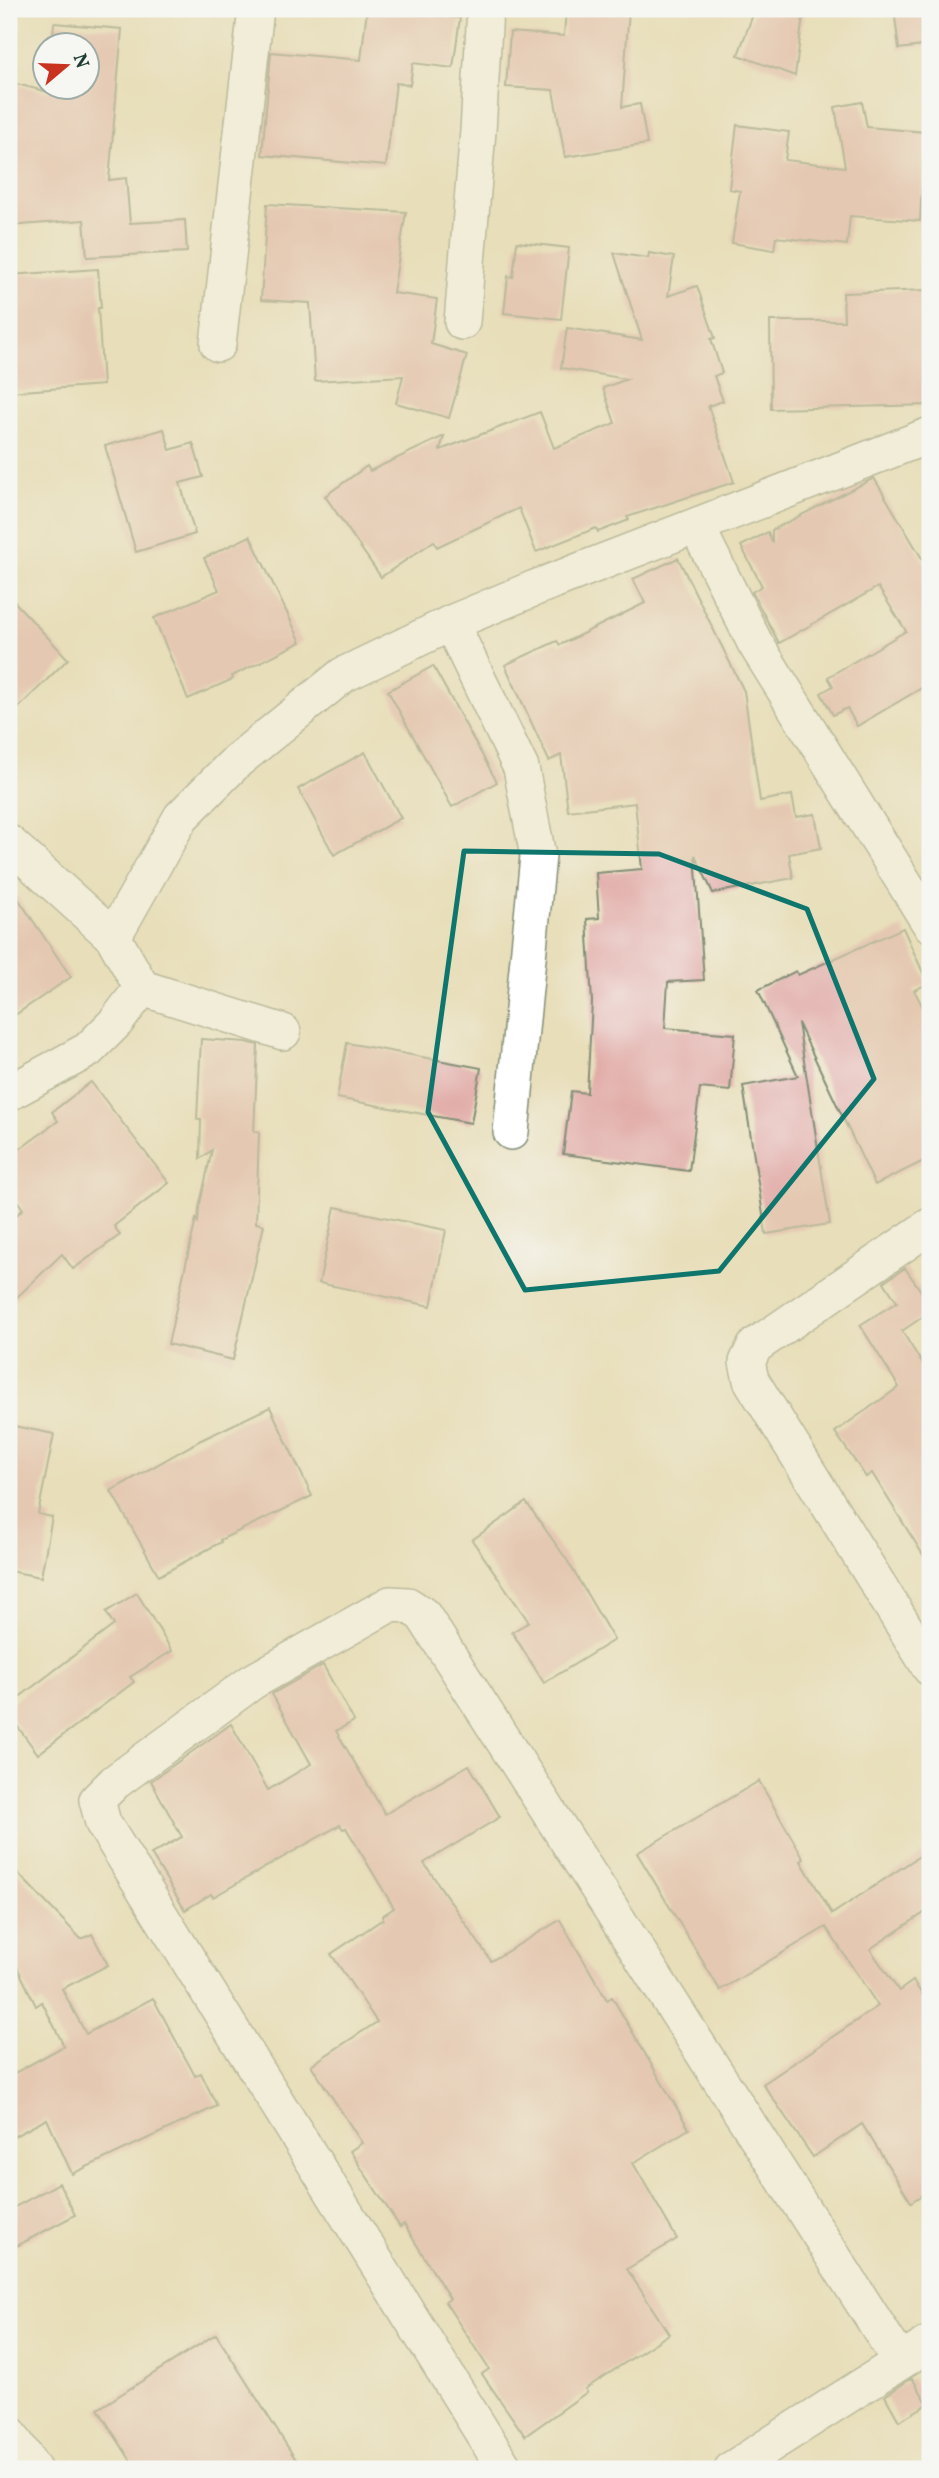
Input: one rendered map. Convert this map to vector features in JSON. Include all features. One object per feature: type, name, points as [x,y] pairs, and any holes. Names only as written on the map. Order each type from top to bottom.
[{"type":"street","points":[[218,344],[256,9]]},
{"type":"street","points":[[462,321],[485,9]]},
{"type":"street","points":[[113,937],[181,817],[237,761],[343,675],[451,623],[535,588],[930,436]]},
{"type":"street","points":[[697,527],[755,643],[930,924]]},
{"type":"street","points":[[451,623],[521,768],[538,856],[511,1132]]},
{"type":"street","points":[[9,843],[113,937],[142,988],[283,1032]]},
{"type":"street","points":[[9,1093],[89,1050],[116,1022],[142,988]]},
{"type":"street","points":[[930,1226],[755,1346],[747,1362],[751,1380],[930,1668]]},
{"type":"street","points":[[505,2469],[103,1823],[97,1800],[115,1782],[252,1682],[390,1604],[408,1605],[424,1615],[900,2361]]},
{"type":"street","points":[[732,2469],[930,2343]]},
{"type":"street","points":[[9,2433],[33,2469]]},
{"type":"highlighted area","points":[[464,851],[659,854],[807,909],[874,1079],[719,1271],[525,1290],[428,1112]]},
{"type":"building","points":[[367,9],[460,18],[453,68],[413,63],[410,85],[396,83],[386,166],[262,155],[271,52],[361,60]]},
{"type":"building","points":[[566,9],[629,9],[622,107],[640,104],[647,144],[565,157],[553,90],[506,87],[510,32],[564,36]]},
{"type":"building","points":[[755,9],[804,9],[795,76],[738,55]]},
{"type":"building","points":[[894,9],[930,9],[930,45],[899,49]]},
{"type":"building","points":[[54,23],[122,29],[109,180],[126,178],[130,223],[185,220],[187,252],[87,257],[84,220],[9,226],[9,82],[32,88],[32,102],[102,102],[102,32],[53,32]]},
{"type":"building","points":[[862,102],[867,127],[925,132],[920,221],[850,216],[847,245],[776,237],[774,250],[732,243],[740,191],[729,189],[737,125],[789,132],[785,160],[845,167],[835,107]]},
{"type":"building","points":[[267,204],[406,212],[393,293],[437,299],[431,344],[467,355],[449,418],[396,403],[403,376],[315,381],[310,303],[261,300]]},
{"type":"building","points":[[517,242],[569,248],[561,319],[504,313],[508,276],[513,277]]},
{"type":"building","points":[[614,253],[648,258],[649,253],[674,257],[668,296],[697,286],[715,338],[711,339],[722,373],[714,376],[723,401],[708,406],[734,482],[627,517],[629,520],[598,532],[596,528],[536,552],[519,508],[437,547],[434,541],[381,577],[325,496],[367,466],[370,471],[444,436],[440,450],[540,412],[554,448],[615,423],[603,388],[627,379],[561,368],[567,328],[642,340]]},
{"type":"building","points":[[98,269],[103,385],[9,392],[9,275]]},
{"type":"building","points":[[930,290],[930,405],[771,409],[770,321],[844,321],[843,293]]},
{"type":"building","points":[[164,429],[170,450],[193,443],[203,477],[180,483],[195,534],[136,552],[105,446]]},
{"type":"building","points":[[874,478],[930,572],[930,683],[857,726],[847,708],[833,715],[821,693],[833,686],[828,677],[906,631],[878,587],[779,643],[752,592],[762,586],[741,546],[768,532],[772,543],[772,530]]},
{"type":"building","points":[[250,536],[301,642],[232,676],[233,679],[188,699],[154,618],[219,590],[204,558]]},
{"type":"building","points":[[678,558],[744,691],[760,801],[792,795],[796,817],[815,814],[821,848],[789,854],[793,878],[713,893],[695,855],[704,980],[668,982],[665,1028],[735,1034],[730,1091],[700,1088],[689,1171],[563,1154],[571,1091],[587,1093],[592,1002],[587,919],[599,918],[596,873],[642,869],[635,803],[568,811],[561,755],[549,761],[505,665],[557,641],[560,645],[645,603],[633,579]]},
{"type":"building","points":[[9,596],[68,659],[9,717]]},
{"type":"building","points":[[433,666],[497,782],[452,807],[388,691]]},
{"type":"building","points":[[365,752],[401,818],[334,855],[298,789]]},
{"type":"building","points":[[9,885],[71,977],[9,1019]]},
{"type":"building","points":[[903,928],[928,984],[914,990],[930,1021],[930,1158],[875,1185],[798,1023],[830,1224],[766,1234],[743,1086],[798,1076],[758,990],[796,971],[798,975]]},
{"type":"building","points":[[201,1039],[258,1045],[254,1132],[259,1132],[256,1223],[264,1225],[233,1360],[168,1344],[196,1219],[198,1222],[212,1150],[200,1159],[201,1119],[197,1119]]},
{"type":"building","points":[[347,1043],[481,1068],[471,1123],[337,1098]]},
{"type":"building","points":[[91,1082],[169,1183],[114,1226],[120,1235],[73,1269],[62,1254],[9,1305],[9,1222],[23,1209],[9,1189],[9,1157],[58,1121],[52,1112]]},
{"type":"building","points":[[335,1207],[446,1230],[431,1306],[319,1283]]},
{"type":"building","points":[[905,1268],[930,1304],[930,1312],[902,1331],[930,1376],[930,1566],[872,1473],[866,1477],[835,1432],[899,1387],[860,1325],[897,1302],[884,1282]]},
{"type":"building","points":[[270,1407],[312,1496],[220,1540],[221,1542],[159,1576],[111,1491],[201,1440]]},
{"type":"building","points":[[9,1425],[54,1434],[38,1514],[52,1517],[41,1577],[9,1571]]},
{"type":"building","points":[[526,1502],[567,1560],[614,1640],[544,1683],[512,1632],[529,1622],[472,1540]]},
{"type":"building","points":[[137,1593],[172,1651],[130,1677],[134,1682],[38,1754],[9,1715],[9,1705],[114,1625],[106,1612]]},
{"type":"building","points":[[323,1665],[354,1721],[336,1731],[385,1814],[469,1765],[500,1817],[424,1863],[491,1961],[560,1920],[607,2000],[612,1997],[689,2129],[633,2163],[677,2239],[627,2269],[669,2334],[585,2389],[587,2392],[525,2436],[482,2374],[489,2369],[445,2302],[450,2299],[404,2224],[400,2227],[350,2151],[362,2143],[311,2065],[377,2022],[331,1954],[383,1919],[382,1916],[394,1908],[346,1828],[343,1829],[340,1825],[185,1910],[151,1854],[182,1837],[151,1781],[231,1724],[268,1790],[311,1764],[272,1694]]},
{"type":"building","points":[[759,1781],[832,1914],[930,1849],[930,1909],[870,1949],[899,1991],[913,1981],[930,2006],[930,2190],[911,2202],[862,2124],[813,2157],[763,2084],[878,2006],[826,1927],[720,1990],[637,1853]]},
{"type":"building","points":[[9,1864],[81,1939],[92,1934],[108,1965],[62,1989],[86,2034],[153,1998],[195,2076],[201,2073],[217,2106],[72,2174],[47,2119],[9,2139],[9,2076],[64,2046],[42,2002],[36,2006],[9,1950]]},
{"type":"building","points":[[59,2183],[75,2215],[9,2250],[9,2210]]},
{"type":"building","points":[[216,2334],[302,2469],[136,2469],[98,2409]]},
{"type":"building","points":[[912,2378],[928,2404],[899,2421],[885,2396]]}]
